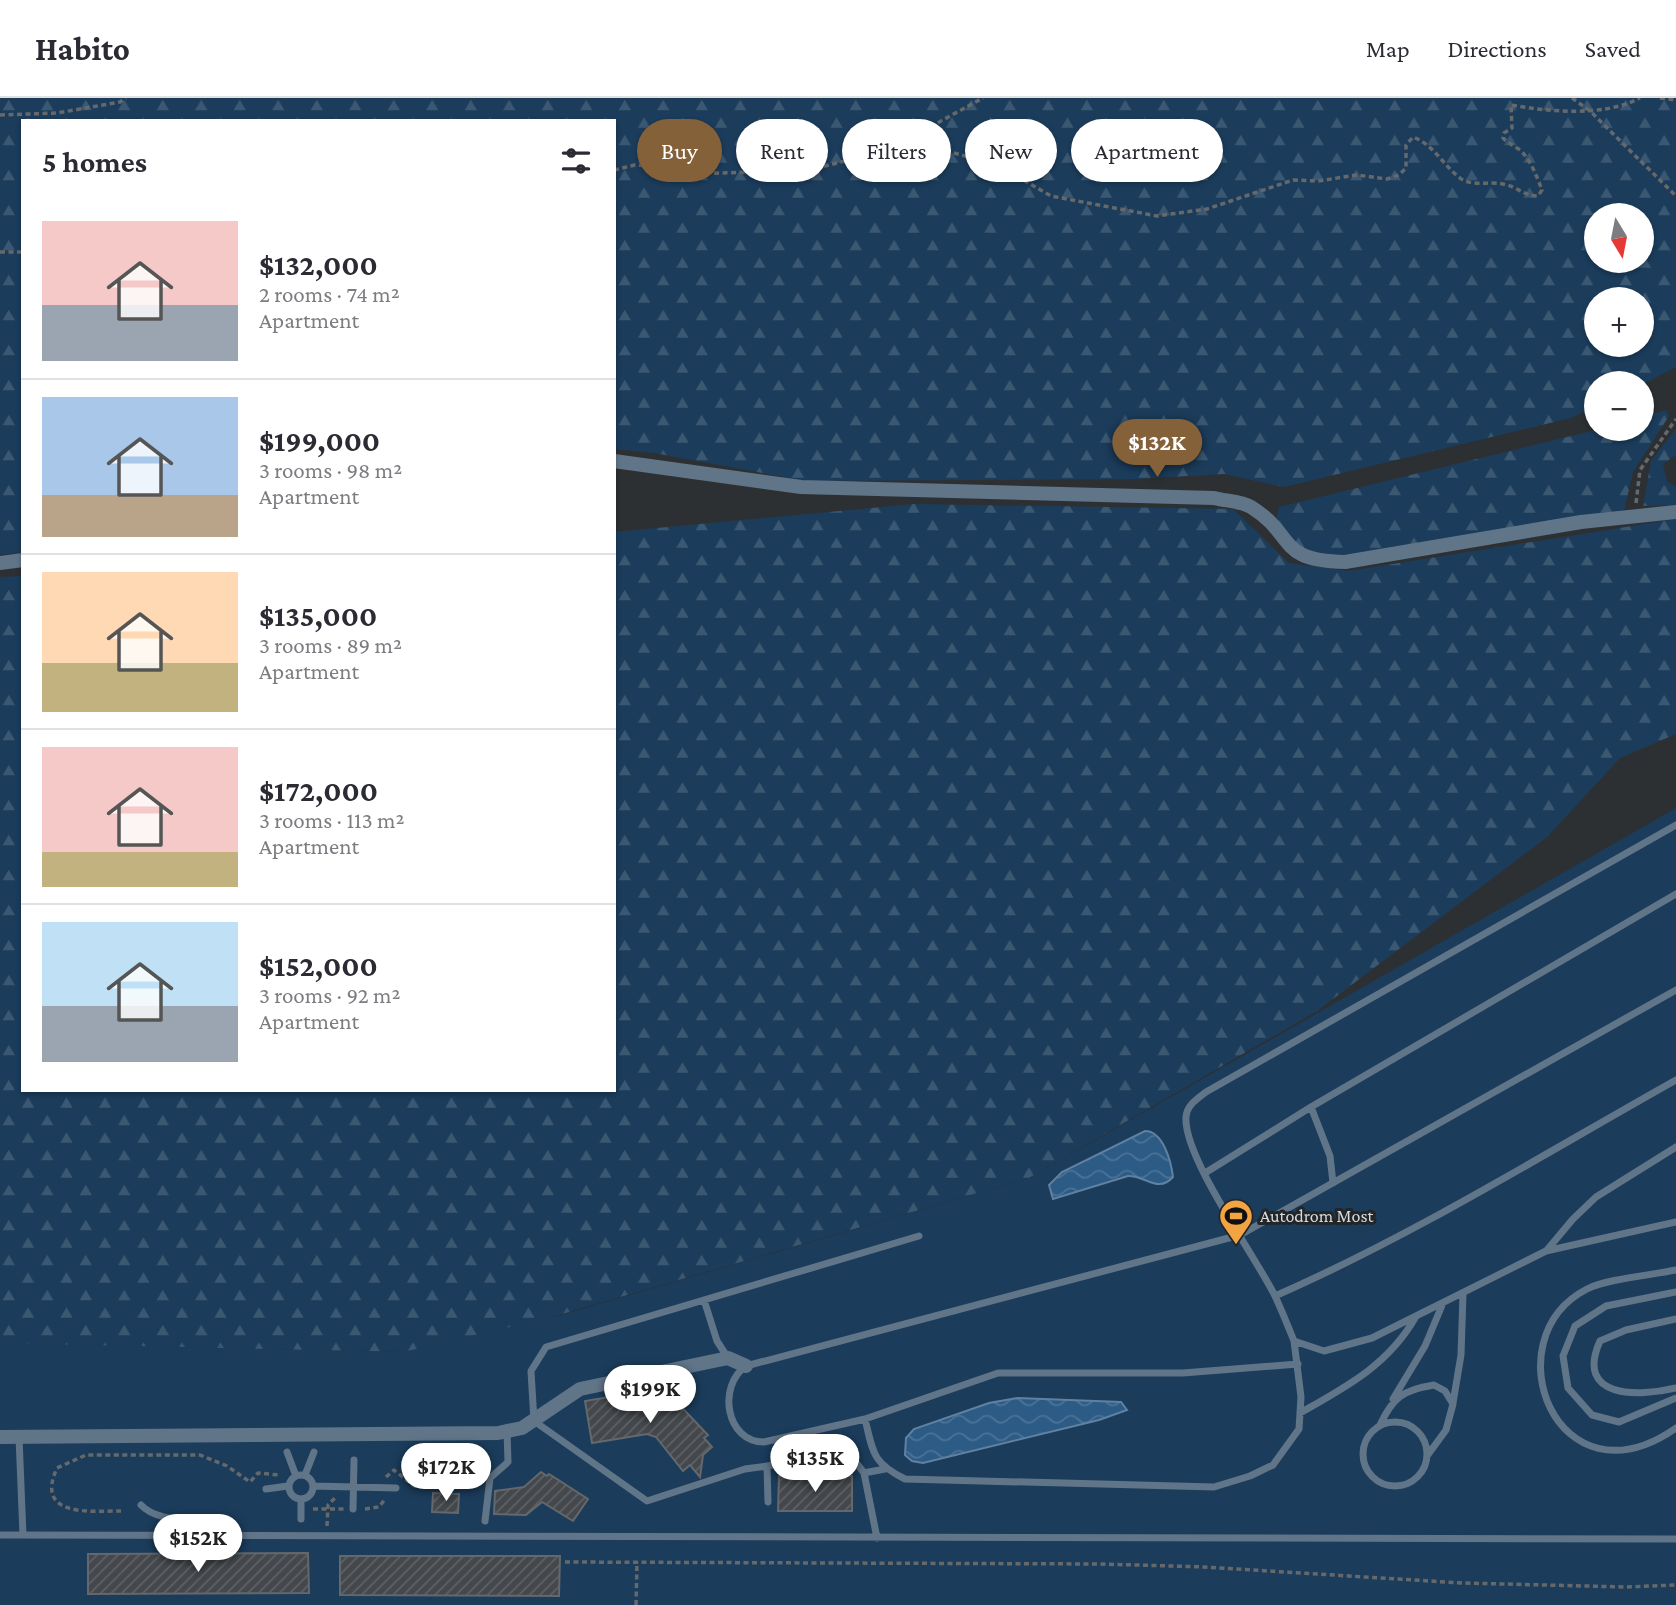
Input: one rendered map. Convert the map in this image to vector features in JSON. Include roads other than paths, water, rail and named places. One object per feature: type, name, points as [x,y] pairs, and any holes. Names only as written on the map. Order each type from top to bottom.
[{"type":"street","points":[[616,461],[800,487],[1214,498],[1249,506],[1264,517],[1292,550],[1316,562],[1345,562],[1581,522],[1676,512]]},
{"type":"street","points":[[0,563],[21,560]]},
{"type":"street","points":[[0,1437],[508,1432],[534,1421],[580,1389],[728,1358],[746,1366]]},
{"type":"lane","points":[[865,1419],[872,1453],[885,1469],[905,1479],[931,1482],[1214,1487],[1273,1465],[1299,1429],[1298,1364],[1294,1341],[1275,1296],[1205,1173],[1189,1135],[1186,1116],[1191,1104],[1206,1092],[1676,825]]},
{"type":"lane","points":[[1205,1173],[1311,1107],[1676,894]]},
{"type":"lane","points":[[1298,1364],[1183,1374],[998,1373],[865,1419],[782,1440],[756,1442],[748,1439],[739,1432],[730,1411],[731,1388],[746,1366],[1240,1235],[1676,990]]},
{"type":"lane","points":[[1275,1296],[1319,1277],[1494,1183],[1676,1080]]},
{"type":"lane","points":[[1311,1107],[1330,1156],[1333,1183]]},
{"type":"lane","points":[[1546,1251],[1596,1197],[1676,1147]]},
{"type":"lane","points":[[1294,1341],[1324,1351],[1372,1338],[1546,1251],[1676,1222]]},
{"type":"lane","points":[[877,1538],[864,1472],[851,1456],[830,1455],[745,1469],[647,1501],[534,1421],[531,1371],[546,1347],[919,1236]]},
{"type":"lane","points":[[1676,1270],[1589,1288],[1564,1304],[1549,1329],[1541,1352],[1542,1389],[1553,1416],[1575,1441],[1603,1451],[1629,1451],[1657,1442],[1676,1428]]},
{"type":"lane","points":[[1676,1292],[1606,1306],[1574,1326],[1563,1356],[1568,1388],[1592,1415],[1619,1422],[1676,1398]]},
{"type":"lane","points":[[1443,1303],[1425,1346],[1380,1425],[1364,1441],[1362,1452],[1368,1473],[1387,1486],[1409,1483],[1424,1467],[1427,1456],[1446,1430],[1461,1355],[1463,1294]]},
{"type":"lane","points":[[704,1300],[718,1341],[728,1358]]},
{"type":"lane","points":[[1300,1413],[1380,1363],[1400,1344],[1415,1317]]},
{"type":"lane","points":[[1676,1319],[1626,1330],[1600,1341],[1593,1356],[1596,1372],[1604,1386],[1618,1392],[1644,1394],[1676,1388]]},
{"type":"lane","points":[[1391,1402],[1405,1393],[1434,1385],[1445,1391],[1452,1404]]},
{"type":"lane","points":[[1380,1425],[1400,1422],[1409,1425],[1423,1437],[1427,1456]]},
{"type":"lane","points":[[485,1521],[490,1478],[509,1462],[508,1432]]},
{"type":"lane","points":[[19,1437],[23,1535]]},
{"type":"lane","points":[[287,1452],[296,1476]]},
{"type":"lane","points":[[305,1475],[314,1452]]},
{"type":"lane","points":[[354,1460],[354,1509]]},
{"type":"lane","points":[[767,1466],[768,1502]]},
{"type":"lane","points":[[864,1472],[885,1469]]},
{"type":"lane","points":[[266,1489],[288,1486],[296,1476],[305,1475]]},
{"type":"lane","points":[[305,1475],[313,1486]]},
{"type":"lane","points":[[288,1486],[291,1496],[301,1499],[310,1496],[313,1486]]},
{"type":"lane","points":[[313,1486],[396,1488]]},
{"type":"lane","points":[[301,1499],[301,1519]]},
{"type":"lane","points":[[141,1505],[148,1511],[181,1520],[189,1519]]},
{"type":"lane","points":[[0,1535],[1676,1539]]},
{"type":"water","points":[[1145,1131],[1157,1136],[1165,1148],[1173,1177],[1167,1182],[1157,1184],[1128,1176],[1053,1199],[1049,1185],[1062,1172]]},
{"type":"water","points":[[1017,1398],[1121,1402],[1127,1410],[1099,1420],[923,1463],[912,1461],[905,1455],[906,1438],[914,1429],[989,1403]]},
{"type":"place","name":"Autodrom Most","points":[[1236,1246]]}]
